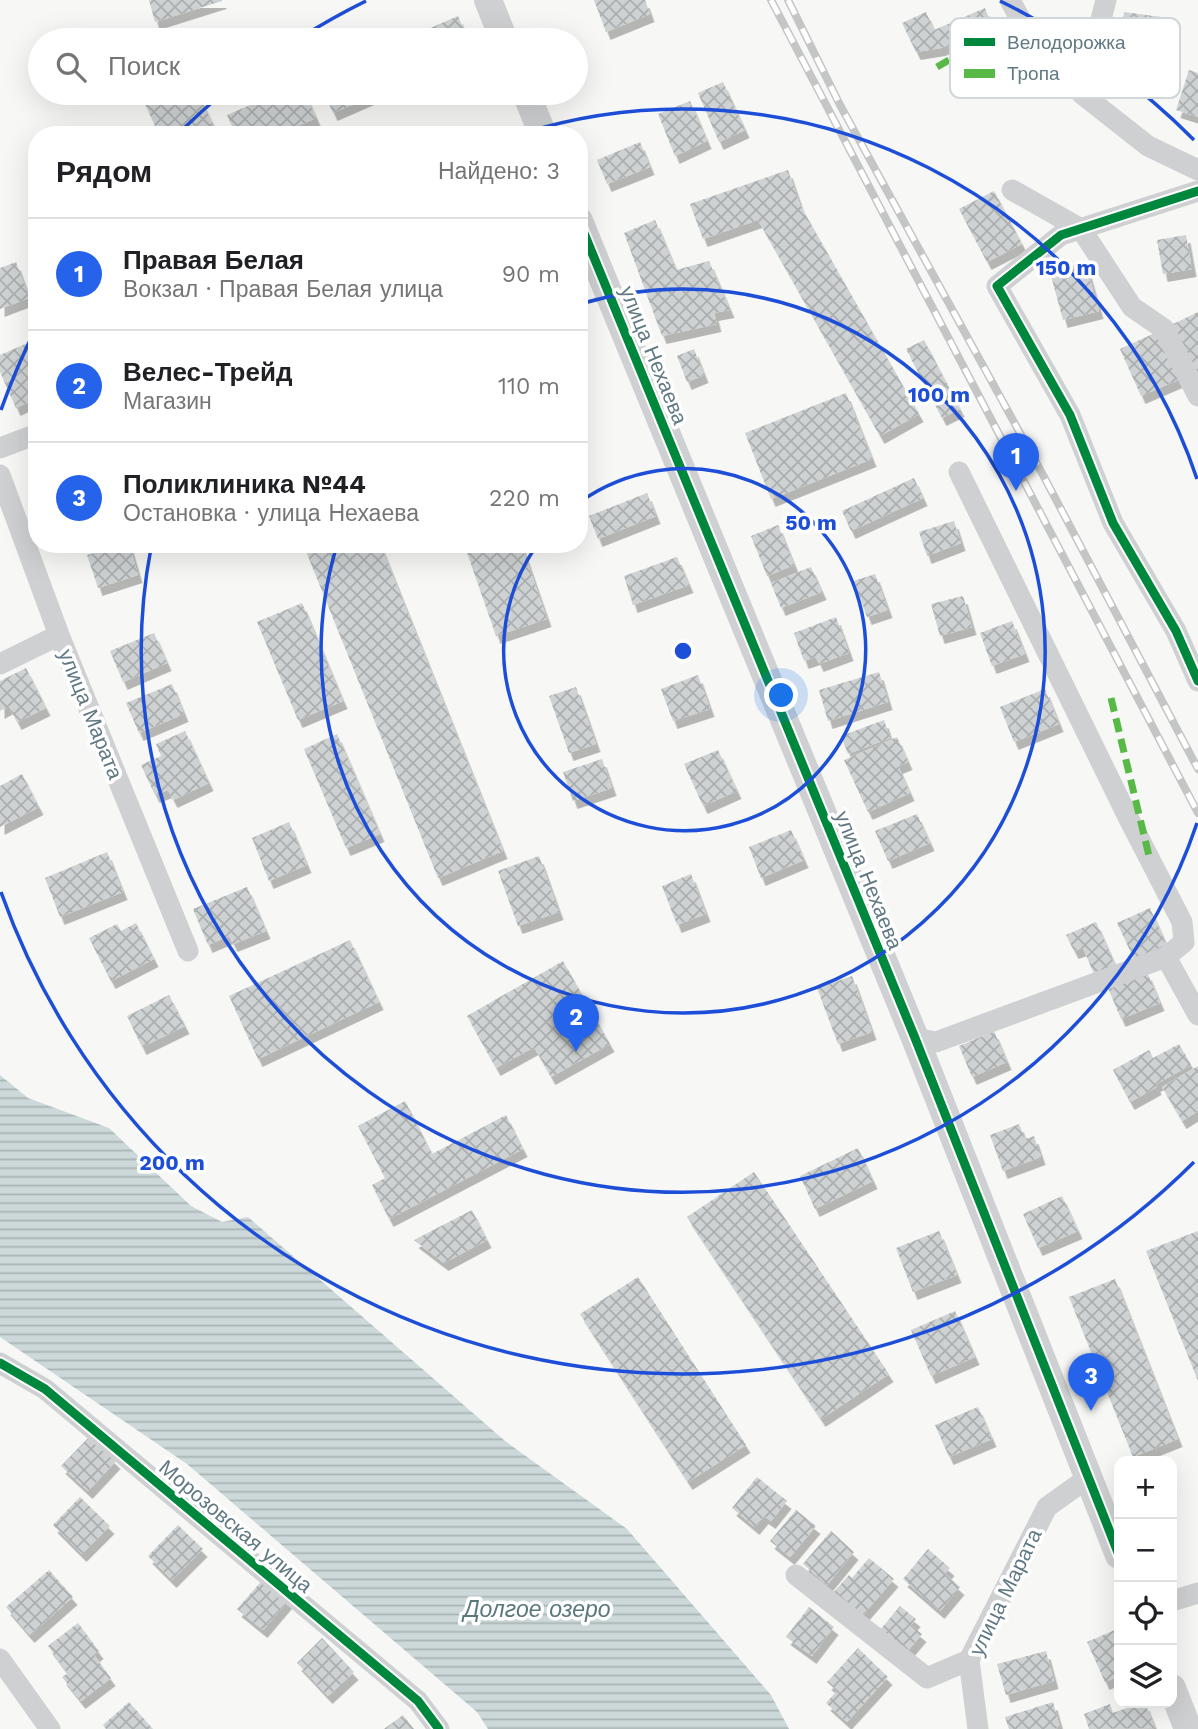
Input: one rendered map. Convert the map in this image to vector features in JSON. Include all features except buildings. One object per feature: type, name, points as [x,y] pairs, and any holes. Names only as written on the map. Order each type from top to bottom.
[{"type":"street","points":[[488,0],[499,28]]},
{"type":"street","points":[[1010,0],[1020,18]]},
{"type":"street","points":[[1101,18],[1106,0]]},
{"type":"street","points":[[1087,98],[1148,146],[1198,170]]},
{"type":"street","points":[[531,105],[540,126]]},
{"type":"street","points":[[1012,190],[1081,229],[1132,307],[1164,329],[1198,396]]},
{"type":"street","points":[[1198,191],[1061,235],[997,286],[1070,415],[1113,523],[1176,631],[1198,681]]},
{"type":"street","name":"улица Нехаева","points":[[588,246],[915,1038],[1114,1542]]},
{"type":"street","points":[[0,448],[28,437]]},
{"type":"street","points":[[915,1038],[936,1042],[1166,957],[1185,942],[1182,922],[959,472]]},
{"type":"street","name":"улица Марата","points":[[0,475],[28,550]]},
{"type":"street","name":"улица Марата","points":[[29,553],[188,951]]},
{"type":"street","points":[[0,664],[60,635]]},
{"type":"street","points":[[1166,957],[1198,1015]]},
{"type":"street","name":"Морозовская улица","points":[[0,1363],[45,1389],[344,1638],[418,1701],[439,1729]]},
{"type":"street","name":"улица Марата","points":[[978,1729],[969,1660],[1047,1507],[1088,1477]]},
{"type":"street","points":[[796,1575],[927,1678],[969,1660]]},
{"type":"street","points":[[1177,1599],[1198,1593]]},
{"type":"street","points":[[0,1659],[50,1729]]},
{"type":"street","points":[[1177,1701],[1188,1729]]},
{"type":"water","name":"Долгое озеро","points":[[0,1075],[28,1098],[109,1128],[191,1206],[222,1222],[248,1217],[505,1441],[627,1529],[771,1695],[789,1729],[488,1729],[477,1712],[187,1464],[0,1337]]},
{"type":"railway","points":[[771,0],[1198,813]]},
{"type":"railway","points":[[788,0],[840,105],[1043,475],[1198,769]]},
{"type":"marked path","points":[[937,67],[950,59]]},
{"type":"marked path","points":[[1111,698],[1150,860]]},
{"type":"cycle path","points":[[1198,191],[1061,235],[997,286],[1070,415],[1113,523],[1176,631],[1198,681]]},
{"type":"cycle path","points":[[588,243],[915,1038],[1114,1542]]},
{"type":"cycle path","points":[[0,1363],[45,1389],[418,1701],[439,1729]]},
{"type":"place","name":"Правая Белая","points":[[1016,491]]},
{"type":"place","name":"Велес-Трейд","points":[[576,1052]]},
{"type":"place","name":"Поликлиника №44","points":[[1091,1411]]}]
